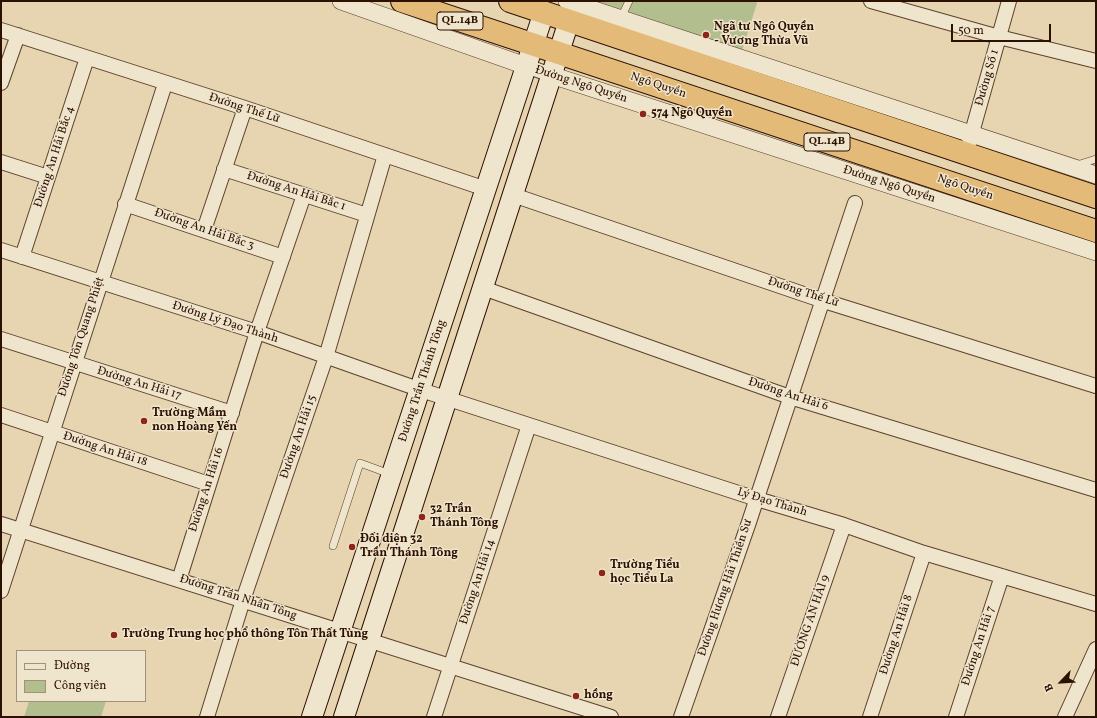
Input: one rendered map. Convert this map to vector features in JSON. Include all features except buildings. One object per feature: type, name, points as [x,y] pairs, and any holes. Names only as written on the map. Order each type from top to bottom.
[{"type":"highway","name":"Ngô Quyền","points":[[402,1],[558,54],[1096,231]]},
{"type":"highway","name":"QL.14B","points":[[510,1],[546,7],[572,7],[966,154],[1096,197]]},
{"type":"main road","name":"Đường Trần Thánh Tông","points":[[312,717],[421,390],[532,45],[546,7]]},
{"type":"main road","points":[[344,717],[449,398],[572,7]]},
{"type":"street","name":"Đường Ngô Quyền","points":[[342,1],[551,75],[1096,252]]},
{"type":"street","points":[[871,1],[999,37],[1096,61]]},
{"type":"street","name":"Đường Số 1","points":[[966,154],[1009,1]]},
{"type":"street","points":[[572,7],[621,19],[1096,175]]},
{"type":"street","name":"Đường Thế Lữ","points":[[1,30],[165,84],[245,108],[486,189]]},
{"type":"street","points":[[1,83],[18,36]]},
{"type":"street","name":"Đường An Hải Bắc 4","points":[[22,257],[87,58]]},
{"type":"street","name":"Đường Tôn Quang Phiệt","points":[[1,591],[165,84]]},
{"type":"street","points":[[204,230],[245,108]]},
{"type":"street","name":"Đường An Hải 15","points":[[207,717],[244,600],[326,357],[385,155]]},
{"type":"street","points":[[1,162],[48,177]]},
{"type":"street","name":"Đường An Hải Bắc 1","points":[[224,169],[367,215]]},
{"type":"street","name":"Đường An Hải 16","points":[[179,580],[257,332],[284,257],[304,195]]},
{"type":"street","name":"Đường Thế Lữ","points":[[513,196],[821,300],[1096,386]]},
{"type":"street","name":"Đường Hương Hải Thiền Sư","points":[[681,717],[757,499],[821,300],[855,203]]},
{"type":"street","name":"Đường An Hải Bắc 3","points":[[125,204],[284,257]]},
{"type":"street","name":"Đường Lý Đạo Thành","points":[[1,250],[100,283],[257,332],[421,390],[449,398]]},
{"type":"street","name":"Đường An Hải 6","points":[[483,288],[790,397],[1096,490]]},
{"type":"street","name":"Đường An Hải 17","points":[[1,339],[74,364],[232,413]]},
{"type":"street","name":"Lý Đạo Thành","points":[[449,398],[757,499],[844,525],[924,553],[1096,604]]},
{"type":"street","name":"Đường An Hải 18","points":[[1,415],[209,484]]},
{"type":"street","name":"Đường An Hải 14","points":[[434,717],[529,425]]},
{"type":"street","name":"Đường Trần Nhân Tông","points":[[1,524],[612,717]]},
{"type":"street","name":"ĐƯỜNG AN HẢl 9","points":[[778,717],[844,525]]},
{"type":"street","name":"Đường An Hải 8","points":[[870,717],[924,553]]},
{"type":"street","name":"Đường An Hải 7","points":[[956,717],[1002,576]]},
{"type":"street","points":[[1065,717],[1096,649]]},
{"type":"lane","points":[[621,19],[629,1]]},
{"type":"lane","points":[[1071,167],[1096,159]]},
{"type":"lane","points":[[333,546],[360,463],[392,475]]},
{"type":"green space","points":[[576,1],[756,1],[757,3],[740,57]]},
{"type":"green space","points":[[29,702],[106,702],[101,717],[24,717]]},
{"type":"place","name":"Ngã tư Ngô Quyền - Vương Thừa Vũ","points":[[706,35]]},
{"type":"place","name":"574 Ngô Quyền","points":[[643,114]]},
{"type":"place","name":"Trường Mầm non Hoàng Yến","points":[[144,421]]},
{"type":"place","name":"32 Trần Thánh Tông","points":[[422,517]]},
{"type":"place","name":"Đối diện 32 Trần Thánh Tông","points":[[352,547]]},
{"type":"place","name":"Trường Tiểu học Tiểu La","points":[[602,573]]},
{"type":"place","name":"Trường Trung học phổ thông Tôn Thất Tùng","points":[[114,635]]},
{"type":"place","name":"hồng","points":[[576,696]]}]
